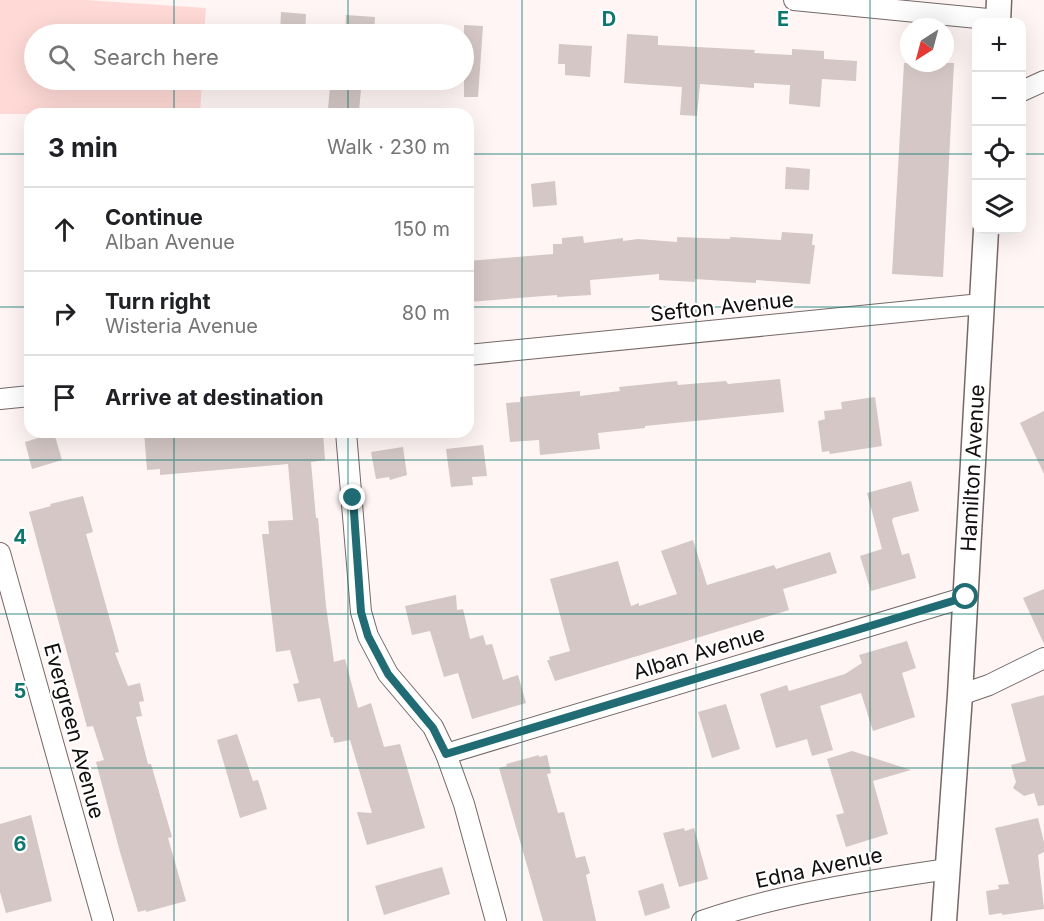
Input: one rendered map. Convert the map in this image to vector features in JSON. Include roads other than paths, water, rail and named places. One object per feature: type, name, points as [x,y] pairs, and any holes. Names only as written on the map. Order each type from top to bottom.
[{"type":"street","points":[[794,0],[998,14]]},
{"type":"street","points":[[1026,89],[1044,81]]},
{"type":"street","name":"Hamilton Avenue","points":[[944,921],[966,597],[986,234]]},
{"type":"street","name":"Sefton Avenue","points":[[474,354],[981,304]]},
{"type":"street","points":[[0,399],[24,397]]},
{"type":"street","points":[[346,438],[361,612],[368,636],[388,674],[433,728],[446,754],[464,804],[496,921]]},
{"type":"street","name":"Evergreen Avenue","points":[[0,553],[103,921]]},
{"type":"street","name":"Alban Avenue","points":[[446,754],[966,597]]},
{"type":"street","points":[[960,695],[989,685],[1044,658]]},
{"type":"street","name":"Edna Avenue","points":[[702,921],[730,911],[867,881],[948,869]]}]
